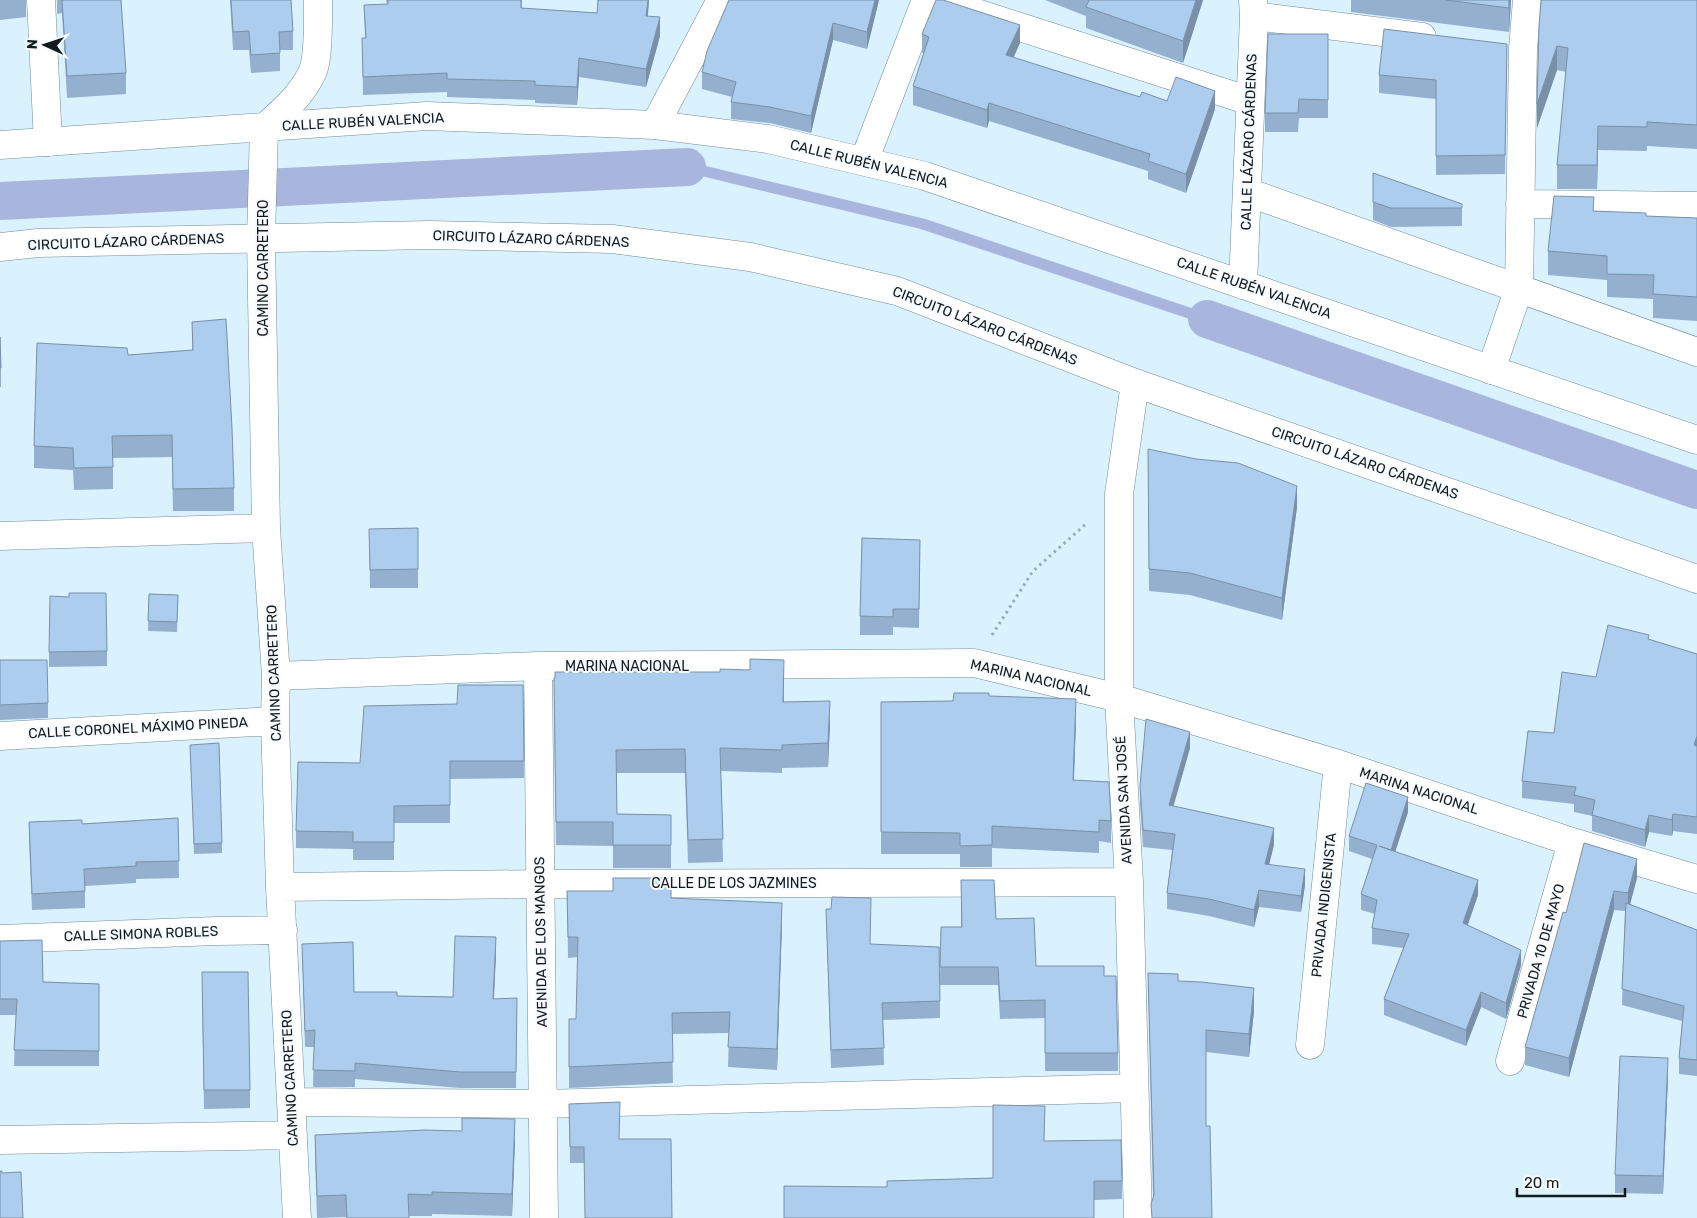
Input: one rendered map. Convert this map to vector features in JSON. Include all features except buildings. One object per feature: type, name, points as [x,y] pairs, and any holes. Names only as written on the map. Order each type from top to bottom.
[{"type":"street","points":[[42,0],[48,142]]},
{"type":"street","points":[[264,136],[294,101],[313,71],[318,36],[318,0]]},
{"type":"street","points":[[655,125],[722,0]]},
{"type":"street","points":[[864,162],[926,0]]},
{"type":"street","points":[[936,0],[1250,101]]},
{"type":"street","points":[[1491,370],[1519,288],[1524,49],[1527,0]]},
{"type":"street","points":[[1254,8],[1446,40]]},
{"type":"street","name":"CALLE LÁZARO CÁRDENAS","points":[[1242,285],[1254,8]]},
{"type":"street","points":[[1495,45],[1524,49]]},
{"type":"street","name":"CALLE RUBÉN VALENCIA","points":[[0,145],[264,136],[427,116],[655,125],[768,139],[925,176],[1697,440]]},
{"type":"street","name":"CAMINO CARRETERO","points":[[264,136],[261,230],[266,528],[276,676],[275,721],[280,887],[297,1218]]},
{"type":"street","points":[[1247,192],[1697,352]]},
{"type":"street","points":[[1520,204],[1697,206]]},
{"type":"street","name":"CIRCUITO LÁZARO CÁRDENAS","points":[[0,247],[261,230],[612,240],[750,256],[896,291],[1135,383],[1697,579]]},
{"type":"street","name":"AVENIDA SAN JOSÉ","points":[[1135,383],[1118,494],[1119,698],[1129,882],[1138,1218]]},
{"type":"street","points":[[0,536],[266,528]]},
{"type":"street","name":"MARINA NACIONAL","points":[[276,676],[538,666],[974,663],[1119,698],[1338,764],[1572,842],[1697,879]]},
{"type":"street","name":"AVENIDA DE LOS MANGOS","points":[[538,666],[544,1218]]},
{"type":"street","name":"CALLE CORONEL MÁXIMO PINEDA","points":[[0,736],[275,721]]},
{"type":"street","name":"PRIVADA INDIGENISTA","points":[[1310,1046],[1338,764]]},
{"type":"street","name":"PRIVADA 10 DE MAYO","points":[[1510,1061],[1572,842]]},
{"type":"street","name":"CALLE DE LOS JAZMINES","points":[[280,887],[1129,882]]},
{"type":"street","name":"CALLE SIMONA ROBLES","points":[[0,939],[283,930]]},
{"type":"street","points":[[291,1102],[544,1104],[1134,1088]]},
{"type":"street","points":[[0,1140],[293,1135]]},
{"type":"path","points":[[974,663],[1033,571],[1118,494]]},
{"type":"waterway","points":[[687,167],[923,224],[1207,319]]},
{"type":"waterway","points":[[0,201],[687,167]]},
{"type":"waterway","points":[[1207,319],[1697,490]]}]
